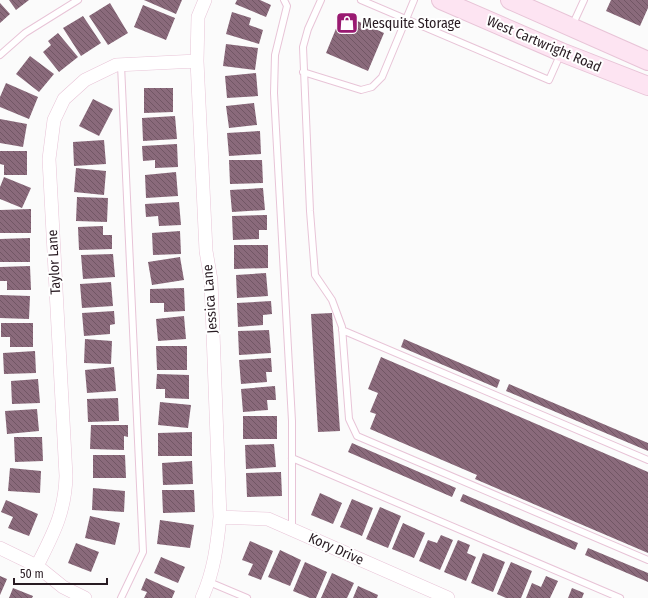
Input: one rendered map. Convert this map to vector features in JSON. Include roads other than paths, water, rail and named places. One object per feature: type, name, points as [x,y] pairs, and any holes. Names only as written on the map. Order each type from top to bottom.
[{"type":"main road","name":"West Cartwright Road","points":[[441,0],[561,52],[648,86]]},
{"type":"main road","name":"West Cartwright Road","points":[[510,0],[648,61]]},
{"type":"main road","points":[[561,52],[572,27]]},
{"type":"street","name":"Jessica Lane","points":[[202,598],[209,582],[217,553],[220,517],[211,280],[206,251],[197,61],[198,17],[206,0]]},
{"type":"street","name":"Taylor Lane","points":[[37,566],[55,532],[65,498],[66,476],[49,159],[54,120],[64,100],[85,80],[116,65],[197,61]]},
{"type":"street","name":"Kory Drive","points":[[220,517],[268,519],[448,598]]},
{"type":"street","points":[[0,548],[37,566],[63,586],[85,598]]},
{"type":"lane","points":[[0,55],[25,33],[78,0]]},
{"type":"lane","points":[[284,0],[287,6],[275,55],[274,93],[292,421],[292,530]]},
{"type":"lane","points":[[321,0],[308,29],[303,47],[303,72],[315,275],[332,300],[342,330],[349,419],[357,436],[648,560]]},
{"type":"lane","points":[[361,0],[549,80],[561,52]]},
{"type":"lane","points":[[303,72],[361,90],[372,87],[382,77],[414,0]]},
{"type":"lane","points":[[572,27],[584,0]]},
{"type":"lane","points":[[121,65],[143,552],[121,598]]},
{"type":"lane","points":[[342,330],[648,460]]},
{"type":"lane","points":[[292,458],[620,598]]},
{"type":"lane","points":[[209,582],[247,598]]},
{"type":"place","name":"Mesquite Storage","points":[[347,23]]}]
